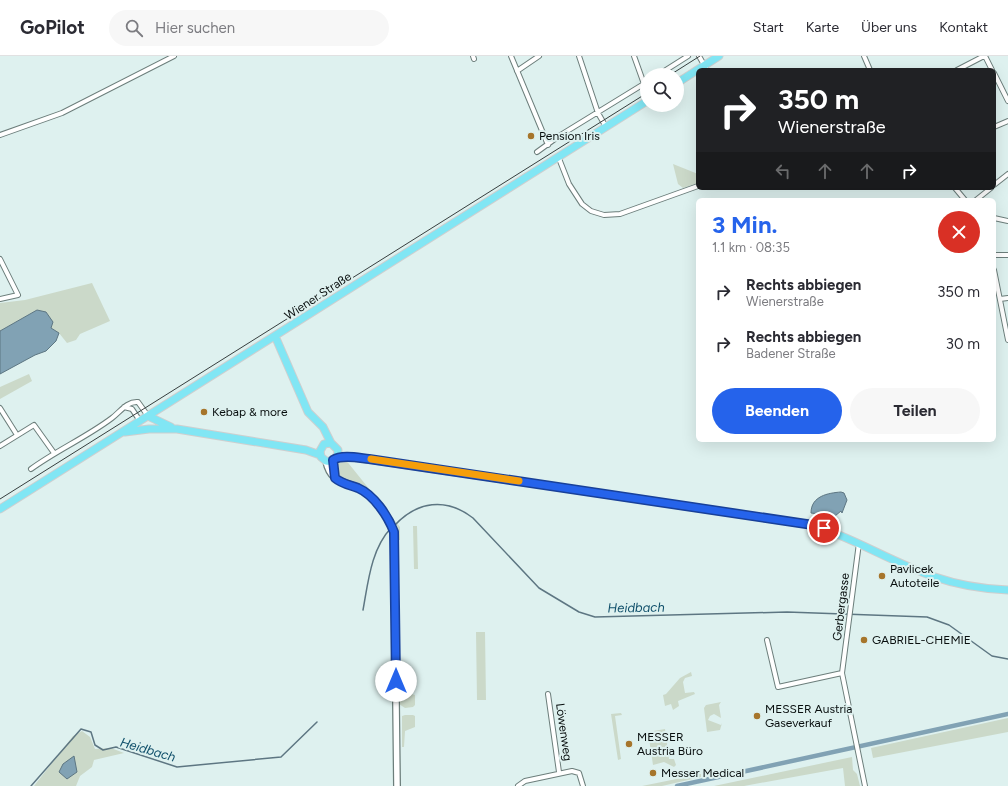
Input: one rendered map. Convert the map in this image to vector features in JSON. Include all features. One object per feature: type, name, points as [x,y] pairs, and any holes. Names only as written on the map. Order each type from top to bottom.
[{"type":"main road","points":[[706,68],[720,56]]},
{"type":"main road","points":[[684,79],[696,73]]},
{"type":"main road","name":"Wiener Straße","points":[[0,509],[640,105]]},
{"type":"main road","points":[[275,336],[308,412],[323,427],[325,445],[320,455]]},
{"type":"main road","points":[[148,416],[176,429]]},
{"type":"main road","points":[[121,433],[149,429],[176,429],[306,450],[332,460],[354,457]]},
{"type":"main road","points":[[306,450],[325,445],[354,457],[813,525],[834,532],[935,577],[967,585],[1008,590]]},
{"type":"main road","points":[[332,460],[338,450]]},
{"type":"street","points":[[0,135],[62,113],[174,56]]},
{"type":"street","points":[[511,56],[548,145]]},
{"type":"street","points":[[517,71],[539,56]]},
{"type":"street","points":[[579,56],[598,113],[606,127]]},
{"type":"street","points":[[634,56],[640,70]]},
{"type":"street","points":[[669,68],[688,56]]},
{"type":"street","points":[[699,56],[706,68]]},
{"type":"street","points":[[864,56],[869,68]]},
{"type":"street","points":[[961,68],[985,56],[991,68]]},
{"type":"street","points":[[996,77],[1008,101]]},
{"type":"street","points":[[537,152],[559,136],[640,87]]},
{"type":"street","points":[[996,126],[1008,120]]},
{"type":"street","points":[[558,156],[569,184],[582,204],[591,212],[604,215],[620,214],[696,187]]},
{"type":"street","points":[[996,183],[1008,174]]},
{"type":"street","points":[[957,190],[963,198]]},
{"type":"street","points":[[978,198],[988,190]]},
{"type":"street","points":[[996,218],[1008,221]]},
{"type":"street","points":[[996,255],[1008,255]]},
{"type":"street","points":[[0,259],[18,295],[0,299]]},
{"type":"street","points":[[996,280],[1008,340]]},
{"type":"street","points":[[1000,299],[1008,298]]},
{"type":"street","points":[[31,469],[54,453],[109,420],[124,407],[136,402],[148,416]]},
{"type":"street","points":[[124,407],[132,409],[140,421]]},
{"type":"street","points":[[0,408],[17,435]]},
{"type":"street","points":[[0,446],[34,425],[54,453]]},
{"type":"street","points":[[332,460],[335,478],[340,482],[366,493],[381,509],[394,532],[397,786]]},
{"type":"street","name":"Gerbergasse","points":[[842,673],[859,543]]},
{"type":"street","points":[[767,640],[778,687],[842,673],[865,786]]},
{"type":"street","name":"Löwenweg","points":[[548,694],[559,772]]},
{"type":"street","points":[[518,786],[525,780],[559,772],[572,771],[579,773],[583,786]]},
{"type":"green space","points":[[673,164],[696,173],[696,184],[683,188],[678,184]]},
{"type":"green space","points":[[92,283],[110,321],[80,334],[76,340],[67,343],[59,333],[51,328],[37,310],[0,331],[0,303],[25,300]]},
{"type":"green space","points":[[29,374],[32,381],[0,399],[0,387]]},
{"type":"green space","points":[[345,459],[400,527],[400,540],[397,540],[394,528],[383,509],[368,496],[340,478],[336,473],[336,464]]},
{"type":"green space","points":[[413,526],[417,526],[418,569],[414,569]]},
{"type":"green space","points":[[476,632],[485,632],[486,700],[477,700]]},
{"type":"green space","points":[[691,672],[692,676],[685,678],[683,682],[685,693],[694,692],[695,694],[678,701],[679,706],[673,710],[671,704],[665,706],[663,695],[666,694],[680,678]]},
{"type":"green space","points":[[398,676],[402,676],[404,692],[415,695],[415,705],[413,707],[405,708],[399,704]]},
{"type":"green space","points":[[721,702],[719,705],[721,718],[714,714],[710,716],[708,720],[721,725],[722,723],[720,730],[707,732],[704,708],[706,705]]},
{"type":"green space","points":[[621,713],[622,715],[615,716],[621,759],[618,760],[611,714]]},
{"type":"green space","points":[[402,716],[415,716],[415,727],[405,731],[404,747],[402,747]]},
{"type":"green space","points":[[1008,718],[1008,732],[873,758],[871,748]]},
{"type":"green space","points":[[665,729],[669,759],[674,759],[676,765],[674,767],[664,762],[653,765],[648,732]]},
{"type":"green space","points":[[82,731],[90,737],[95,749],[111,748],[124,753],[94,760],[92,767],[80,776],[76,786],[34,786],[73,736]]},
{"type":"green space","points":[[852,757],[853,770],[857,774],[860,786],[845,786],[843,768],[744,786],[714,786]]},
{"type":"green space","points":[[701,774],[701,777],[662,786],[642,786]]},
{"type":"water","points":[[37,310],[46,312],[53,322],[51,328],[59,333],[56,341],[46,351],[35,355],[0,374],[0,331]]},
{"type":"water","points":[[841,492],[844,493],[847,500],[842,513],[841,511],[835,516],[811,513],[814,503],[821,496]]},
{"type":"water","points":[[74,756],[77,772],[67,779],[59,772],[63,764]]},
{"type":"waterway","name":"Heidbach","points":[[394,526],[412,511],[422,507],[442,505],[463,511],[473,518],[539,588],[579,612],[595,617],[787,612],[927,617],[949,625],[992,656],[1008,659]]},
{"type":"waterway","name":"Heidbach","points":[[363,610],[371,567],[384,536],[391,528]]},
{"type":"waterway","points":[[677,786],[1008,714]]},
{"type":"waterway","name":"Heidbach","points":[[31,786],[81,729],[91,732],[95,745],[103,750],[116,747],[177,767],[281,757],[317,722]]},
{"type":"tram line","points":[[681,68],[700,56]]},
{"type":"tram line","points":[[0,499],[640,97]]},
{"type":"slow traffic","points":[[371,459],[519,481]]},
{"type":"place","name":"Pension Iris","points":[[531,136]]},
{"type":"place","name":"Kebap & more","points":[[204,412]]},
{"type":"place","name":"Pavlicek Autoteile","points":[[882,576]]},
{"type":"place","name":"GABRIEL-CHEMIE","points":[[864,640]]},
{"type":"place","name":"MESSER Austria Gaseverkauf","points":[[757,716]]},
{"type":"place","name":"MESSER Austria Büro","points":[[629,744]]},
{"type":"place","name":"Messer Medical","points":[[653,773]]},
{"type":"route","points":[[396,681],[394,532],[381,509],[366,493],[340,482],[335,478],[333,460],[336,458],[354,457],[369,459],[813,525],[824,528]]}]
